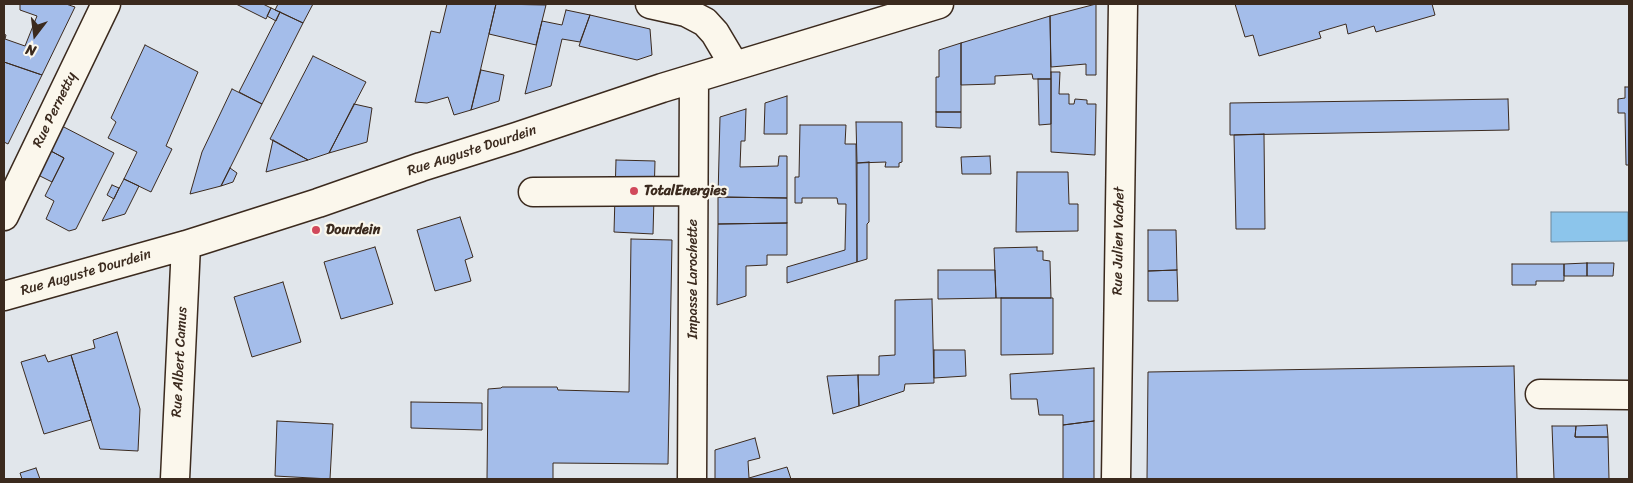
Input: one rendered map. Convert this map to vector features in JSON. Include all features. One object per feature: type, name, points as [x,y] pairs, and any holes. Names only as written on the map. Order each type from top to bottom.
[{"type":"street","name":"Rue Pernetty","points":[[4,216],[106,4]]},
{"type":"street","points":[[650,4],[686,12],[705,22],[715,33],[734,65]]},
{"type":"street","name":"Rue Auguste Dourdein","points":[[4,296],[186,245],[734,65],[939,4]]},
{"type":"street","name":"Rue Julien Vachet","points":[[1116,479],[1123,4]]},
{"type":"street","name":"Impasse Larochette","points":[[692,479],[694,79]]},
{"type":"street","points":[[533,192],[694,191]]},
{"type":"street","name":"Rue Albert Camus","points":[[175,479],[186,245]]},
{"type":"street","points":[[1540,394],[1629,395]]},
{"type":"water","points":[[1551,212],[1628,212],[1628,241],[1551,242]]},
{"type":"building","points":[[20,4],[66,4],[75,7],[42,75],[4,62],[4,34],[6,35],[5,39],[25,46],[37,16],[20,10]]},
{"type":"building","points":[[236,4],[263,4],[271,8],[266,19]]},
{"type":"building","points":[[278,4],[313,4],[303,23],[275,10]]},
{"type":"building","points":[[447,4],[496,4],[471,110],[454,115],[448,97],[427,103],[415,102],[431,31],[440,33]]},
{"type":"building","points":[[496,4],[546,5],[536,45],[489,34]]},
{"type":"building","points":[[1096,4],[1096,75],[1086,75],[1086,64],[1051,67],[1050,16]]},
{"type":"building","points":[[1235,4],[1432,4],[1435,15],[1376,32],[1374,26],[1348,34],[1346,24],[1319,32],[1321,38],[1259,56],[1253,35],[1245,37]]},
{"type":"building","points":[[271,8],[280,12],[276,21],[267,16]]},
{"type":"building","points":[[566,10],[590,15],[580,42],[562,39],[551,86],[525,94],[542,21],[562,25]]},
{"type":"building","points":[[280,12],[303,23],[262,104],[239,92]]},
{"type":"building","points":[[590,15],[650,29],[652,55],[637,60],[579,46]]},
{"type":"building","points":[[1050,16],[1051,79],[1033,79],[1032,74],[995,76],[995,84],[961,85],[961,43]]},
{"type":"building","points":[[961,43],[961,112],[936,112],[936,77],[939,77],[939,50]]},
{"type":"building","points":[[145,45],[198,72],[166,146],[172,149],[151,192],[124,179],[137,152],[108,138],[116,122],[111,118]]},
{"type":"building","points":[[313,56],[366,82],[329,153],[308,160],[270,139]]},
{"type":"building","points":[[4,62],[42,75],[8,144],[4,142]]},
{"type":"building","points":[[481,70],[504,75],[499,101],[471,110]]},
{"type":"building","points":[[1051,72],[1060,72],[1059,94],[1069,94],[1069,104],[1074,104],[1075,99],[1087,100],[1087,104],[1096,104],[1095,155],[1051,152]]},
{"type":"building","points":[[1038,79],[1051,79],[1051,124],[1039,125]]},
{"type":"building","points":[[1625,87],[1629,87],[1629,165],[1626,165],[1625,113],[1618,113],[1618,99],[1625,98]]},
{"type":"building","points":[[232,89],[262,104],[221,186],[190,194],[202,152]]},
{"type":"building","points":[[787,96],[787,134],[764,134],[765,103]]},
{"type":"building","points":[[1508,99],[1509,130],[1230,135],[1230,103]]},
{"type":"building","points":[[354,104],[372,108],[367,142],[329,153]]},
{"type":"building","points":[[746,109],[745,141],[741,141],[740,167],[778,166],[779,156],[787,156],[787,198],[718,197],[720,117]]},
{"type":"building","points":[[936,112],[961,112],[961,128],[936,127]]},
{"type":"building","points":[[856,122],[902,122],[902,162],[899,163],[899,167],[885,167],[886,162],[857,163]]},
{"type":"building","points":[[60,125],[114,153],[76,229],[69,231],[46,219],[54,201],[45,196],[64,158],[49,150]]},
{"type":"building","points":[[800,125],[846,125],[845,144],[856,144],[857,262],[787,283],[787,267],[845,250],[846,204],[838,204],[837,198],[802,198],[802,203],[795,203],[795,177],[799,177]]},
{"type":"building","points":[[1264,134],[1265,229],[1236,229],[1234,135]]},
{"type":"building","points":[[273,140],[308,160],[266,172]]},
{"type":"building","points":[[49,150],[64,158],[52,182],[36,174]]},
{"type":"building","points":[[990,156],[991,174],[962,174],[961,157]]},
{"type":"building","points":[[616,160],[655,161],[653,234],[614,232]]},
{"type":"building","points":[[869,162],[867,259],[857,262],[857,163]]},
{"type":"building","points":[[230,168],[237,173],[233,182],[221,186]]},
{"type":"building","points":[[1017,172],[1068,172],[1069,204],[1078,204],[1078,231],[1016,232]]},
{"type":"building","points":[[124,179],[139,186],[125,214],[102,221]]},
{"type":"building","points":[[112,185],[119,188],[114,199],[107,195]]},
{"type":"building","points":[[718,197],[787,198],[787,223],[718,224]]},
{"type":"building","points":[[460,217],[473,257],[465,260],[471,281],[435,291],[417,230]]},
{"type":"building","points":[[787,223],[787,255],[767,255],[767,265],[746,266],[746,296],[717,305],[718,224]]},
{"type":"building","points":[[1148,230],[1176,230],[1177,270],[1148,271]]},
{"type":"building","points":[[631,239],[672,240],[668,464],[553,463],[553,479],[487,479],[488,389],[502,387],[557,387],[558,390],[629,392]]},
{"type":"building","points":[[375,247],[393,304],[341,319],[324,262]]},
{"type":"building","points":[[1037,247],[1037,251],[1043,251],[1043,260],[1050,261],[1051,298],[996,298],[994,248]]},
{"type":"building","points":[[1587,263],[1614,263],[1613,276],[1587,276]]},
{"type":"building","points":[[1587,263],[1587,276],[1564,276],[1564,264]]},
{"type":"building","points":[[1512,264],[1564,264],[1564,281],[1536,281],[1536,285],[1512,285]]},
{"type":"building","points":[[938,270],[995,270],[996,298],[938,299]]},
{"type":"building","points":[[1177,270],[1178,301],[1148,301],[1148,271]]},
{"type":"building","points":[[283,282],[301,342],[252,357],[234,297]]},
{"type":"building","points":[[1001,298],[1053,298],[1053,354],[1001,355]]},
{"type":"building","points":[[932,299],[934,383],[905,384],[904,391],[859,406],[858,375],[879,375],[879,356],[895,355],[895,300]]},
{"type":"building","points":[[117,332],[140,409],[138,451],[100,449],[71,355],[95,348],[93,340]]},
{"type":"building","points":[[934,350],[965,350],[966,376],[934,378]]},
{"type":"building","points":[[45,355],[48,362],[71,355],[91,420],[44,434],[21,362]]},
{"type":"building","points":[[1514,366],[1517,479],[1147,479],[1148,372]]},
{"type":"building","points":[[1094,368],[1094,421],[1063,425],[1063,415],[1039,415],[1037,399],[1011,399],[1010,374]]},
{"type":"building","points":[[858,375],[859,406],[833,414],[827,376]]},
{"type":"building","points":[[411,402],[482,403],[482,430],[411,428]]},
{"type":"building","points":[[277,421],[333,424],[330,479],[275,476]]},
{"type":"building","points":[[1094,421],[1094,479],[1063,479],[1063,425]]},
{"type":"building","points":[[1607,425],[1608,437],[1575,437],[1576,426]]},
{"type":"building","points":[[1552,426],[1576,426],[1575,437],[1608,437],[1609,479],[1554,479]]},
{"type":"building","points":[[755,438],[760,458],[748,461],[749,478],[787,467],[791,479],[715,479],[715,450]]},
{"type":"building","points":[[36,468],[40,479],[22,479],[20,473]]},
{"type":"place","name":"TotalEnergies","points":[[634,191]]},
{"type":"place","name":"Dourdein","points":[[316,230]]}]
